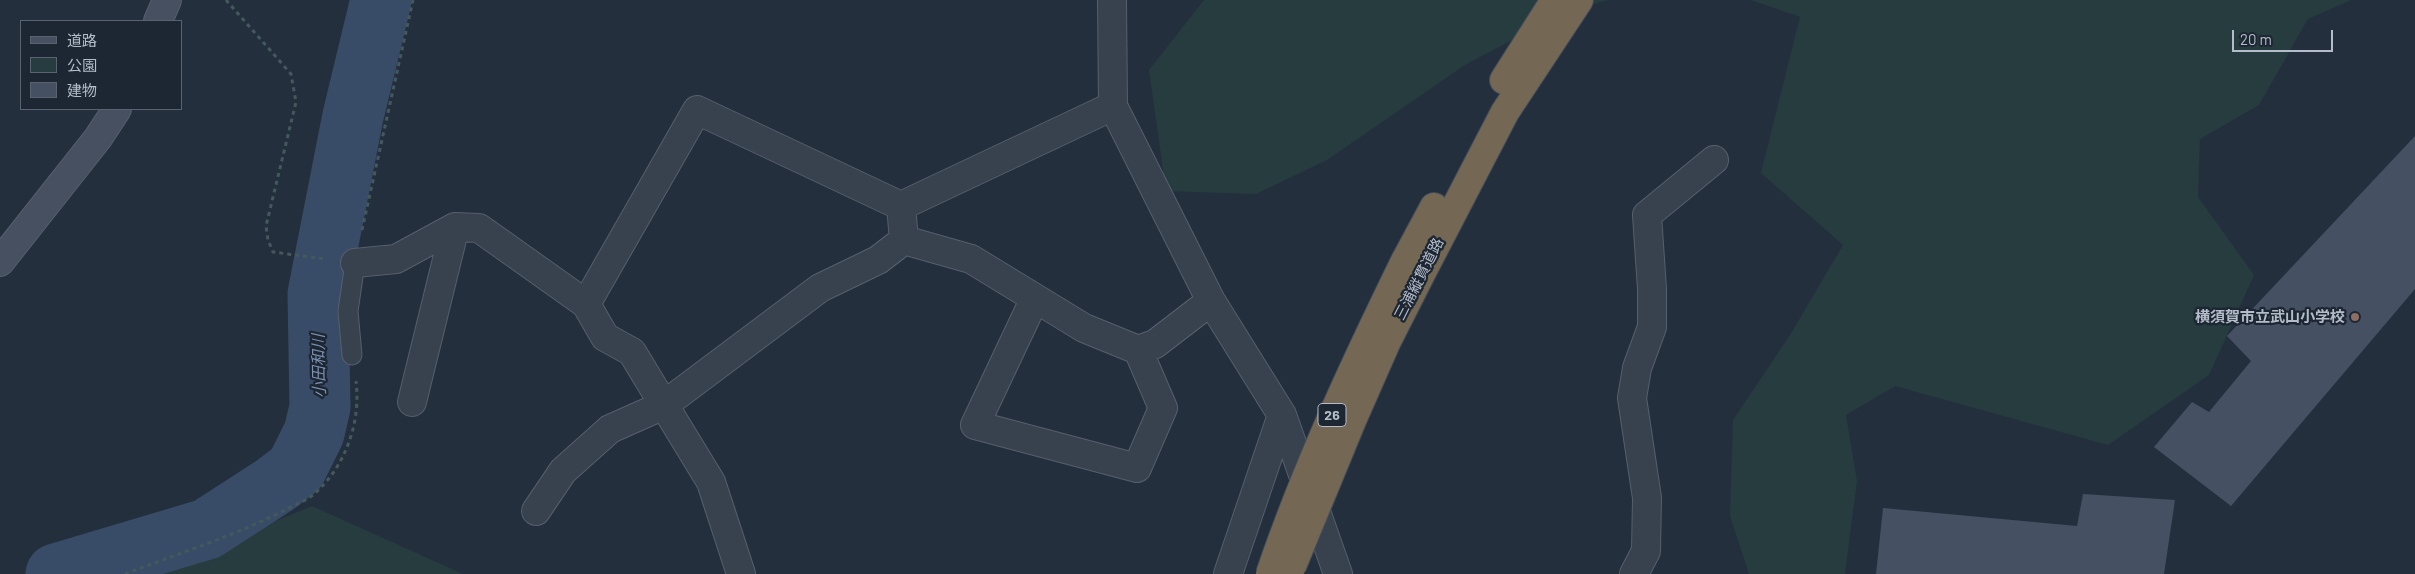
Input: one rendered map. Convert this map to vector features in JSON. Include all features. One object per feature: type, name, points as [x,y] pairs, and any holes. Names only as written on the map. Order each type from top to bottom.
[{"type":"highway","name":"三浦縦貫道路","points":[[1290,574],[1298,549],[1414,265],[1491,101],[1555,0]]},
{"type":"highway","name":"三浦縦貫道路","points":[[1270,574],[1304,483],[1335,409],[1414,265],[1505,112],[1579,0]]},
{"type":"street","points":[[158,20],[166,0]]},
{"type":"street","points":[[1112,0],[1113,106],[1211,301],[1282,415],[1338,574]]},
{"type":"street","points":[[901,206],[1113,106]]},
{"type":"street","points":[[0,262],[98,138],[116,110]]},
{"type":"street","points":[[586,304],[697,110],[901,206]]},
{"type":"street","points":[[1634,574],[1646,551],[1647,498],[1632,398],[1637,368],[1652,327],[1652,289],[1646,215],[1714,160]]},
{"type":"street","points":[[901,206],[904,240]]},
{"type":"street","points":[[412,402],[454,227]]},
{"type":"street","points":[[355,263],[396,259],[454,227],[479,228],[586,304],[605,337],[632,352],[711,482],[741,574]]},
{"type":"street","points":[[904,240],[971,259],[1084,328],[1138,350],[1155,344],[1211,301]]},
{"type":"street","points":[[536,511],[563,471],[610,429],[664,405],[820,288],[878,260],[904,240]]},
{"type":"street","points":[[1035,298],[974,425],[1137,468],[1163,408],[1138,350]]},
{"type":"street","points":[[1228,574],[1282,415]]},
{"type":"lane","points":[[352,354],[348,311],[355,263]]},
{"type":"path","points":[[226,0],[291,74],[296,102],[266,226],[268,240],[273,252],[298,256]]},
{"type":"path","points":[[355,263],[413,0]]},
{"type":"path","points":[[125,574],[263,521],[313,495],[334,475],[353,435],[357,389],[352,354]]},
{"type":"green space","points":[[1204,0],[1608,0],[1567,11],[1465,65],[1327,160],[1256,194],[1166,191],[1149,70]]},
{"type":"green space","points":[[1751,0],[2351,0],[2308,19],[2259,105],[2200,139],[2198,197],[2254,275],[2209,375],[2108,445],[1895,386],[1846,415],[1857,481],[1845,574],[1749,574],[1730,516],[1733,420],[1790,335],[1843,245],[1761,173],[1800,17]]},
{"type":"green space","points":[[312,506],[463,574],[147,574]]},
{"type":"building","points":[[2415,136],[2415,289],[2231,506],[2154,447],[2192,402],[2209,412],[2251,361],[2227,336]]},
{"type":"building","points":[[2083,494],[2175,500],[2164,574],[1876,574],[1883,508],[2077,526]]},
{"type":"waterway","name":"小田和川","points":[[56,574],[207,529],[275,485],[296,469],[314,433],[320,407],[318,294],[353,116],[381,0]]},
{"type":"place","name":"横須賀市立武山小学校","points":[[2355,317]]}]
